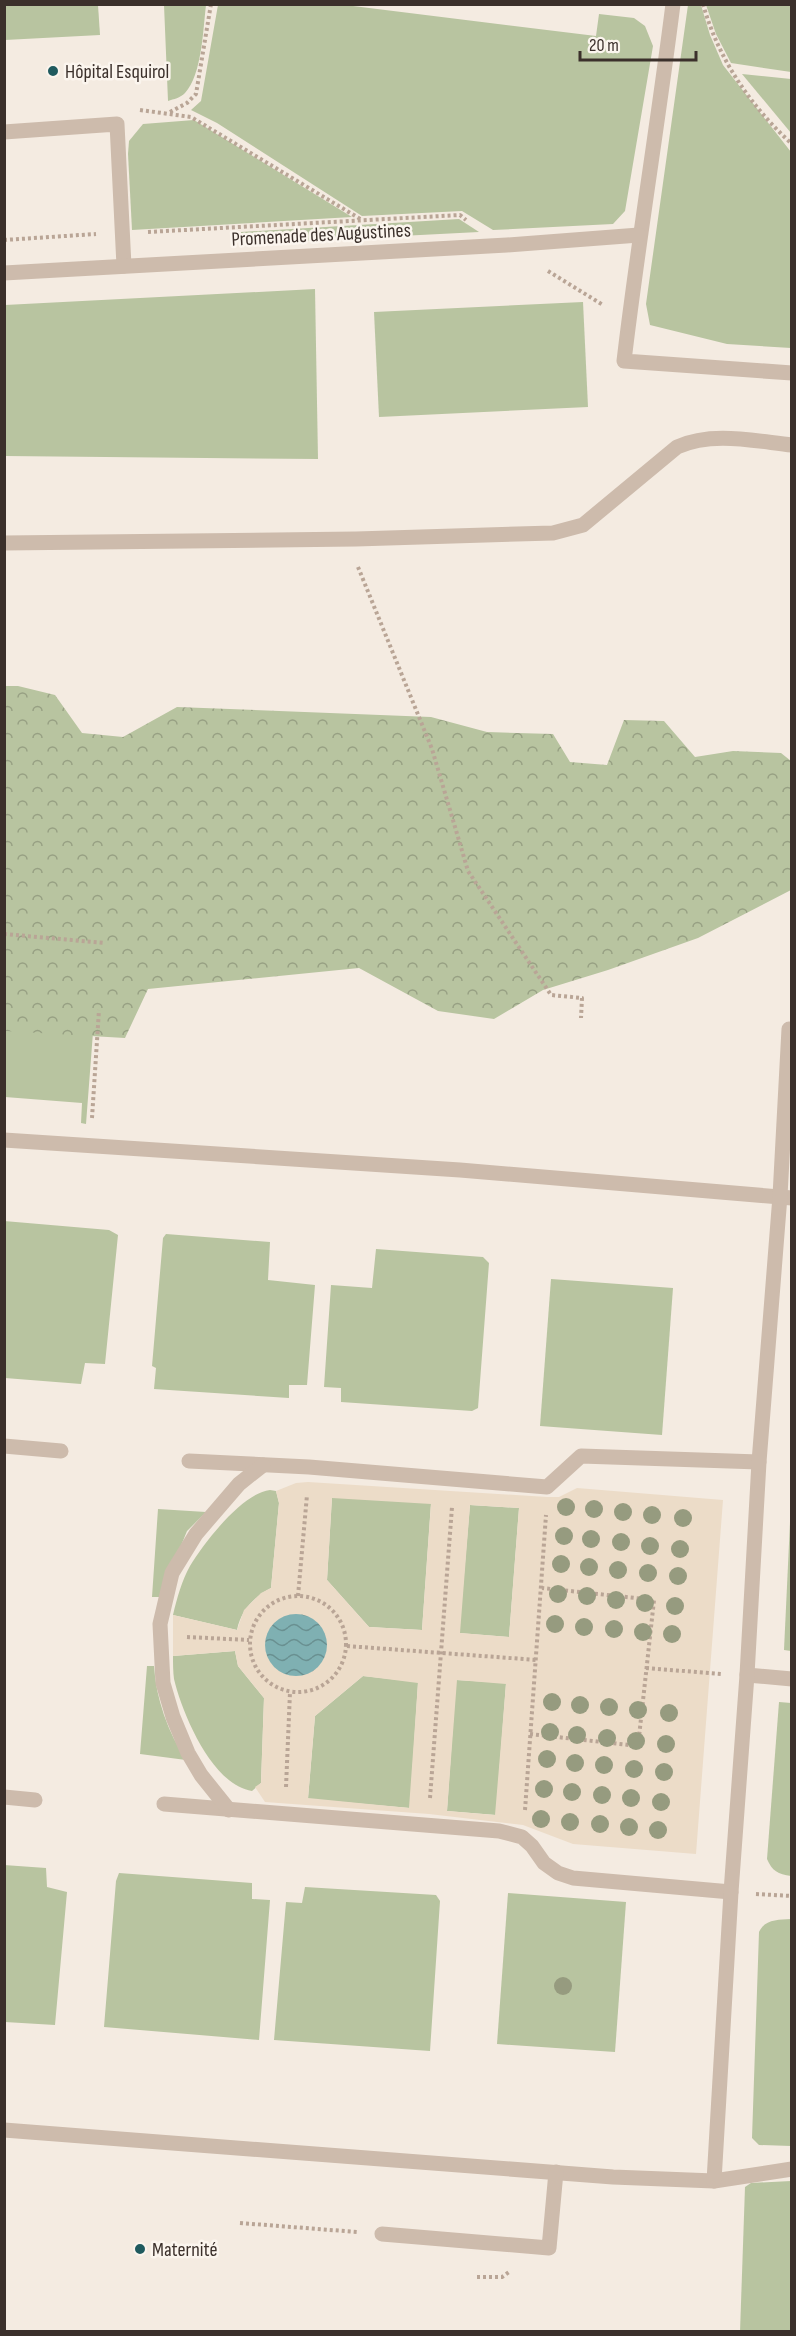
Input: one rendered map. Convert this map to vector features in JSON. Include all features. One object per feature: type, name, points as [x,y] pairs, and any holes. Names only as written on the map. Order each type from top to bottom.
[{"type":"lane","points":[[673,4],[664,79],[639,235],[624,361],[792,373]]},
{"type":"lane","points":[[4,132],[117,124],[124,266]]},
{"type":"lane","name":"Promenade des Augustines","points":[[4,273],[496,246],[639,235]]},
{"type":"lane","points":[[4,543],[532,535],[570,530],[583,525],[677,447],[690,441],[736,440],[792,445]]},
{"type":"lane","points":[[714,2181],[759,1462],[786,1197],[789,1029]]},
{"type":"lane","points":[[4,1140],[460,1170],[786,1197]]},
{"type":"lane","points":[[4,1446],[61,1451]]},
{"type":"lane","points":[[189,1461],[309,1467],[547,1487],[581,1456],[759,1462]]},
{"type":"lane","points":[[229,1810],[192,1761],[173,1718],[163,1683],[159,1636],[172,1574],[178,1563],[196,1534],[225,1500],[239,1484],[262,1465]]},
{"type":"lane","points":[[747,1675],[792,1679]]},
{"type":"lane","points":[[4,1797],[35,1800]]},
{"type":"lane","points":[[164,1804],[500,1831],[522,1837],[532,1846],[544,1863],[558,1873],[573,1878],[731,1892]]},
{"type":"lane","points":[[4,2130],[556,2172],[714,2181],[792,2169]]},
{"type":"lane","points":[[382,2234],[549,2248],[556,2172]]},
{"type":"path","points":[[170,112],[196,94],[211,4]]},
{"type":"path","points":[[703,4],[726,63],[751,100],[792,144]]},
{"type":"path","points":[[134,110],[170,112],[191,117],[362,220]]},
{"type":"path","points":[[4,240],[460,215],[468,221]]},
{"type":"path","points":[[545,269],[606,307]]},
{"type":"path","points":[[356,539],[358,568],[432,749],[468,871],[551,995],[582,998],[581,1018]]},
{"type":"path","points":[[4,934],[105,942]]},
{"type":"path","points":[[90,1146],[99,1010]]},
{"type":"path","points":[[298,1596],[309,1467]]},
{"type":"path","points":[[428,1826],[454,1479]]},
{"type":"path","points":[[522,1837],[537,1660],[547,1487]]},
{"type":"path","points":[[530,1734],[638,1746],[654,1600],[542,1588]]},
{"type":"path","points":[[298,1596],[314,1598],[328,1605],[338,1617],[345,1631],[347,1646],[343,1662],[334,1676],[322,1687],[306,1692],[290,1692],[276,1688],[264,1680],[255,1668],[250,1654],[249,1640],[260,1613],[284,1597],[298,1596]]},
{"type":"path","points":[[159,1636],[249,1640]]},
{"type":"path","points":[[347,1646],[537,1660]]},
{"type":"path","points":[[646,1668],[710,1673]]},
{"type":"path","points":[[285,1814],[290,1692]]},
{"type":"path","points":[[240,2223],[382,2234]]},
{"type":"green space","points":[[4,5],[98,5],[100,35],[5,40]]},
{"type":"green space","points":[[164,5],[206,5],[201,51],[195,75],[185,93],[168,101]]},
{"type":"green space","points":[[218,5],[345,5],[596,36],[599,14],[634,18],[645,26],[653,46],[625,211],[613,224],[493,230],[462,211],[362,216],[217,123],[191,110],[201,101]]},
{"type":"green space","points":[[688,5],[701,5],[710,35],[723,65],[791,152],[791,348],[727,344],[650,325],[646,304]]},
{"type":"green space","points":[[706,5],[791,5],[791,72],[731,63],[716,34]]},
{"type":"green space","points":[[742,74],[791,79],[791,133]]},
{"type":"green space","points":[[194,120],[352,217],[132,230],[129,141],[143,124]]},
{"type":"green space","points":[[459,219],[479,232],[242,244],[241,232]]},
{"type":"green space","points":[[315,289],[318,459],[5,456],[5,305]]},
{"type":"green space","points":[[583,302],[588,407],[379,417],[374,312]]},
{"type":"green space","points":[[4,686],[18,686],[55,695],[82,733],[123,737],[177,707],[431,717],[487,732],[553,734],[570,762],[607,765],[624,720],[664,721],[695,757],[733,751],[781,753],[791,761],[791,890],[698,938],[543,990],[494,1019],[438,1011],[359,968],[148,989],[125,1038],[5,1031]]},
{"type":"green space","points":[[4,973],[97,980],[86,1124],[81,1123],[82,1103],[5,1097]]},
{"type":"green space","points":[[4,1221],[109,1230],[118,1235],[105,1364],[85,1363],[81,1384],[5,1378]]},
{"type":"green space","points":[[166,1234],[270,1242],[268,1280],[315,1285],[307,1385],[289,1385],[289,1398],[154,1389],[156,1368],[152,1366],[163,1238]]},
{"type":"green space","points":[[376,1249],[483,1257],[489,1263],[478,1408],[472,1411],[341,1402],[341,1388],[324,1387],[331,1285],[372,1288]]},
{"type":"green space","points":[[551,1279],[673,1288],[662,1435],[540,1426]]},
{"type":"green space","points":[[276,1491],[279,1503],[271,1588],[249,1605],[237,1630],[173,1615],[185,1577],[204,1545],[236,1509],[259,1493]]},
{"type":"green space","points":[[332,1497],[431,1503],[422,1630],[369,1627],[327,1580]]},
{"type":"green space","points":[[791,1501],[791,1651],[784,1650]]},
{"type":"green space","points":[[470,1505],[519,1508],[509,1637],[459,1633]]},
{"type":"green space","points":[[158,1509],[206,1512],[187,1531],[160,1597],[152,1597]]},
{"type":"green space","points":[[235,1651],[238,1666],[264,1698],[261,1783],[252,1791],[237,1786],[224,1776],[201,1746],[184,1710],[174,1676],[173,1656]]},
{"type":"green space","points":[[147,1666],[154,1666],[157,1691],[164,1715],[186,1760],[140,1754]]},
{"type":"green space","points":[[363,1676],[418,1682],[410,1808],[308,1799],[315,1716]]},
{"type":"green space","points":[[456,1680],[506,1683],[496,1815],[447,1811]]},
{"type":"green space","points":[[779,1702],[791,1703],[791,1876],[776,1871],[767,1859]]},
{"type":"green space","points":[[4,1865],[46,1868],[47,1887],[67,1892],[55,2025],[5,2022]]},
{"type":"green space","points":[[119,1873],[252,1883],[252,1899],[270,1900],[259,2040],[104,2027],[116,1881]]},
{"type":"green space","points":[[305,1887],[436,1895],[440,1901],[430,2051],[274,2040],[286,1902],[302,1903]]},
{"type":"green space","points":[[508,1893],[626,1902],[615,2052],[497,2044]]},
{"type":"green space","points":[[791,1919],[791,2146],[759,2145],[752,2138],[759,1932],[768,1922]]},
{"type":"green space","points":[[791,2181],[791,2331],[740,2332],[745,2187],[751,2183]]},
{"type":"shaded area","points":[[296,1483],[547,1497],[559,1497],[577,1488],[723,1500],[696,1854],[573,1844],[523,1825],[429,1814],[265,1802],[255,1787],[261,1783],[264,1698],[238,1666],[235,1651],[173,1656],[173,1615],[237,1630],[244,1610],[261,1593],[271,1588],[279,1503],[276,1491]],"holes":[[[332,1498],[431,1504],[422,1630],[369,1627],[327,1580]],[[470,1505],[519,1508],[509,1637],[460,1633]],[[363,1676],[418,1683],[409,1808],[308,1798],[315,1716]],[[457,1680],[506,1684],[495,1815],[447,1811]]]},
{"type":"water","points":[[296,1614],[313,1619],[318,1623],[322,1628],[327,1645],[322,1662],[318,1667],[313,1671],[296,1676],[279,1671],[274,1667],[270,1662],[265,1645],[270,1628],[274,1623],[279,1619]]},
{"type":"place","name":"Hôpital Esquirol","points":[[53,71]]},
{"type":"place","name":"Maternité","points":[[140,2249]]}]
